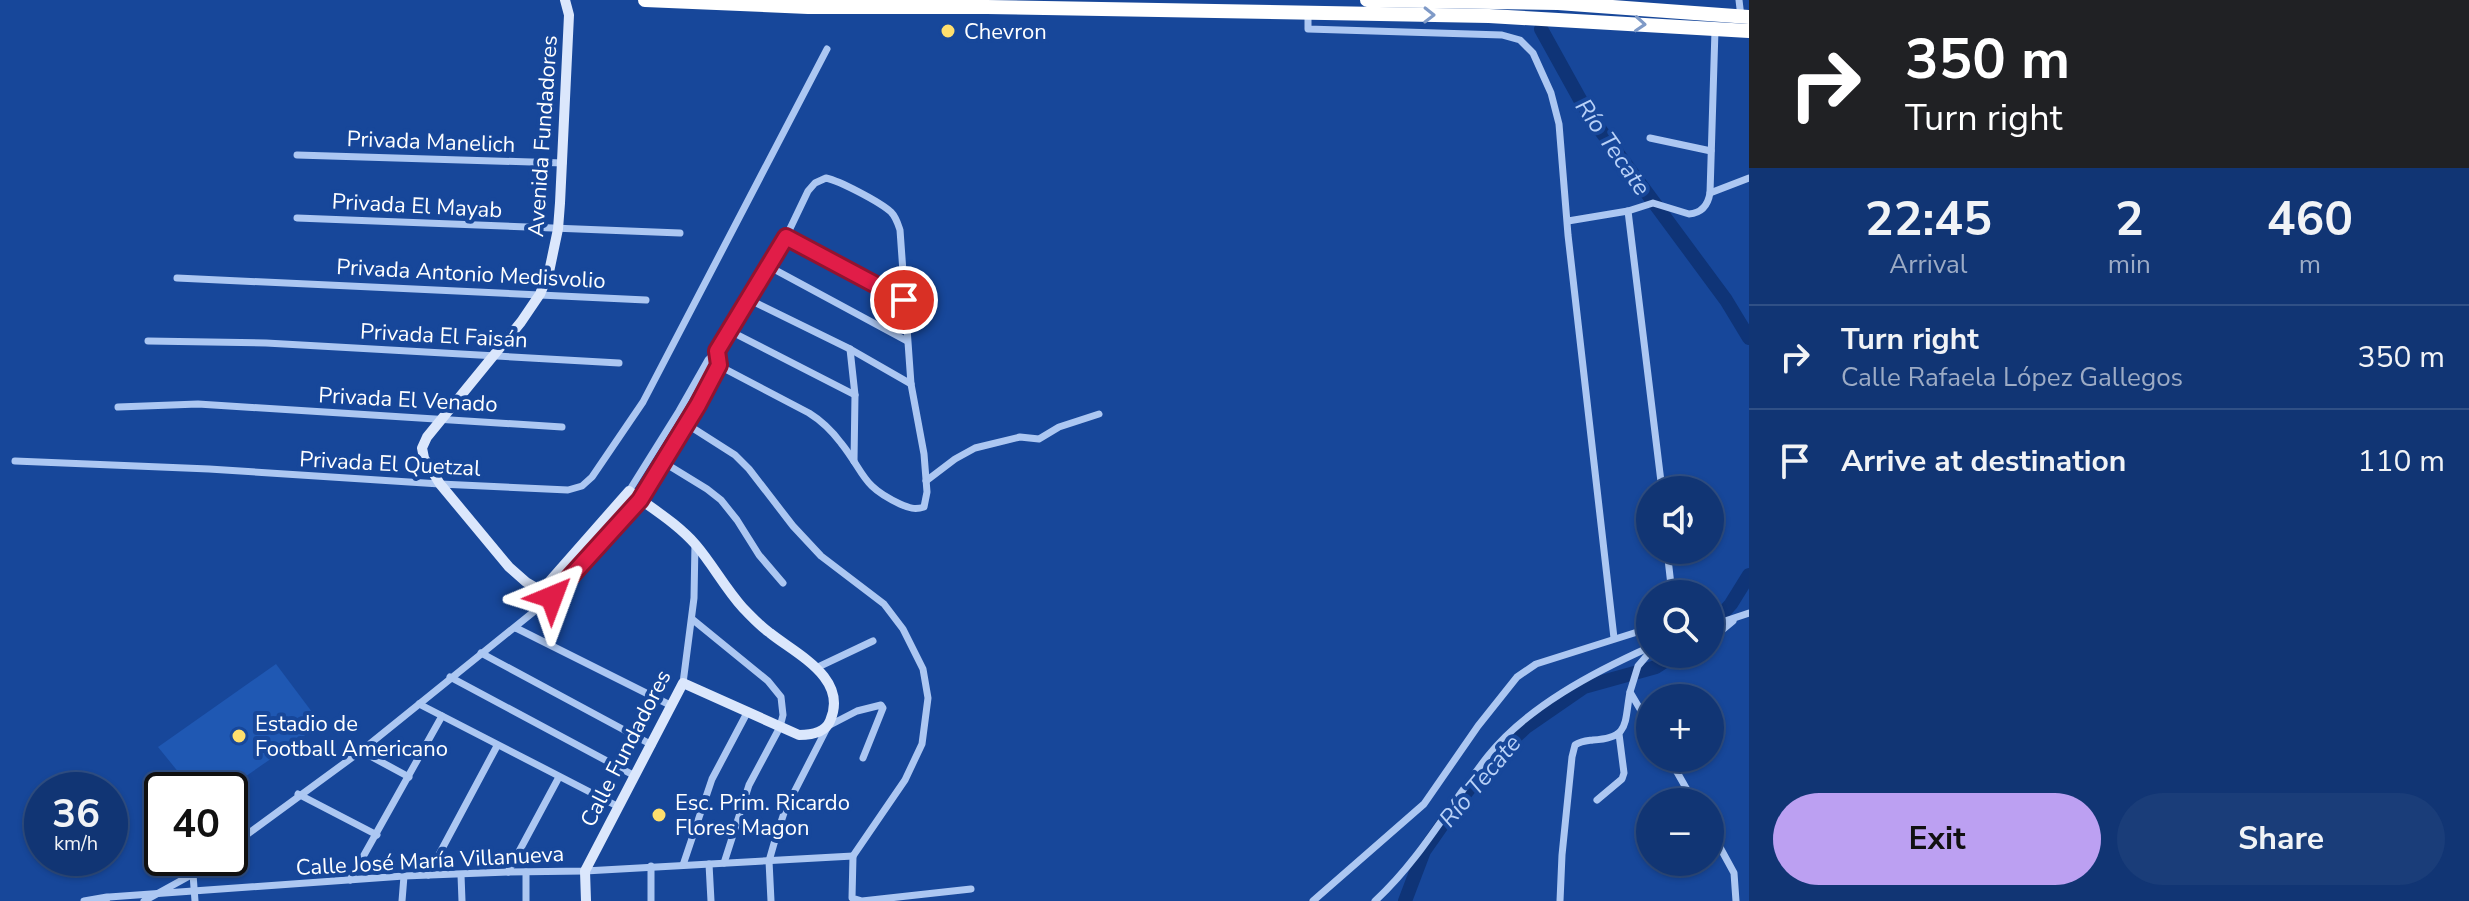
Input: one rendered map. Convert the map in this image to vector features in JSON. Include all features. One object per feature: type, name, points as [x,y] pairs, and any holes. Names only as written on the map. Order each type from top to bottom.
[{"type":"highway","points":[[645,0],[808,7],[888,3],[1489,16],[1715,29],[1745,24]]},
{"type":"highway","points":[[1367,0],[1558,3],[1745,24]]},
{"type":"street","name":"Avenida Fundadores","points":[[565,0],[569,15]]},
{"type":"street","name":"Avenida Fundadores","points":[[552,597],[509,567],[440,484],[426,463],[422,448],[427,437],[495,355],[540,294],[553,256],[563,163],[569,15],[574,0]]},
{"type":"street","points":[[1739,0],[1745,24]]},
{"type":"street","points":[[1481,1],[1489,16]]},
{"type":"street","points":[[1308,12],[1308,29],[1502,35],[1520,40],[1528,46],[1545,78],[1562,140],[1568,221],[1614,638]]},
{"type":"street","points":[[1568,221],[1628,211],[1653,203],[1695,214],[1707,204],[1710,193],[1715,29]]},
{"type":"street","name":"Privada El Quetzal","points":[[15,461],[568,490],[582,486],[592,477],[643,402],[827,49]]},
{"type":"street","points":[[1650,138],[1711,151]]},
{"type":"street","name":"Privada Manelich","points":[[297,155],[563,163]]},
{"type":"street","points":[[1710,193],[1749,178]]},
{"type":"street","points":[[535,610],[541,591],[629,491],[708,360],[750,300],[808,191],[821,180],[831,179],[888,210],[898,223],[902,238],[911,384],[920,425],[926,481],[924,507],[909,508],[877,492],[822,421],[708,360]]},
{"type":"street","points":[[1628,211],[1660,476]]},
{"type":"street","name":"Privada El Mayab","points":[[297,218],[680,233]]},
{"type":"street","points":[[786,237],[904,300]]},
{"type":"street","points":[[768,266],[907,341]]},
{"type":"street","name":"Privada Antonio Medisvolio","points":[[177,278],[294,281],[646,300]]},
{"type":"street","points":[[750,300],[850,349],[911,384]]},
{"type":"street","points":[[730,331],[855,395]]},
{"type":"street","name":"Privada El Faisán","points":[[148,341],[213,340],[619,363]]},
{"type":"street","points":[[850,349],[855,395],[854,461]]},
{"type":"street","points":[[248,833],[361,751],[552,597],[640,500],[688,425],[719,365],[717,351]]},
{"type":"street","name":"Privada El Venado","points":[[118,407],[198,404],[562,427]]},
{"type":"street","points":[[926,481],[975,448],[1020,437],[1039,439],[1059,427],[1099,414]]},
{"type":"street","points":[[688,425],[735,455],[821,556],[884,604],[903,629],[923,669],[928,698],[922,744],[905,780],[853,856],[851,894],[856,900],[971,889]]},
{"type":"street","points":[[663,462],[721,500],[759,555],[783,583]]},
{"type":"street","points":[[629,491],[695,543],[729,592],[770,634],[816,668],[825,678],[833,697],[833,712],[828,726],[785,810],[769,861],[771,901]]},
{"type":"street","name":"Calle Fundadores","points":[[585,871],[683,683],[692,619],[695,543]]},
{"type":"street","points":[[1724,622],[1749,613]]},
{"type":"street","points":[[1724,628],[1736,618]]},
{"type":"street","points":[[692,619],[777,690],[784,709],[780,727],[749,785],[724,863]]},
{"type":"street","points":[[516,628],[672,706]]},
{"type":"street","points":[[1313,901],[1424,804],[1478,726],[1517,677],[1536,664],[1636,632]]},
{"type":"street","points":[[1375,901],[1399,879],[1490,753],[1568,688],[1634,654],[1627,635]]},
{"type":"street","points":[[816,668],[873,641]]},
{"type":"street","points":[[481,653],[652,745]]},
{"type":"street","points":[[1560,901],[1562,855],[1575,745],[1619,734],[1637,668]]},
{"type":"street","points":[[450,677],[635,776]]},
{"type":"street","points":[[683,683],[792,734],[815,734],[872,706],[881,705],[883,708],[863,758]]},
{"type":"street","points":[[1631,688],[1636,698]]},
{"type":"street","points":[[419,704],[619,807]]},
{"type":"street","points":[[683,865],[712,779],[748,711]]},
{"type":"street","points":[[350,880],[442,716]]},
{"type":"street","points":[[1597,800],[1622,779],[1624,773],[1619,734]]},
{"type":"street","points":[[428,875],[497,746]]},
{"type":"street","points":[[361,751],[409,777]]},
{"type":"street","points":[[508,872],[559,777]]},
{"type":"street","points":[[298,794],[377,835]]},
{"type":"street","points":[[1724,855],[1734,873],[1736,901]]},
{"type":"street","name":"Calle José María Villanueva","points":[[84,901],[152,895],[194,896],[404,876],[585,871],[853,856]]},
{"type":"street","points":[[709,864],[711,901]]},
{"type":"street","points":[[651,866],[651,901]]},
{"type":"street","points":[[585,871],[586,901]]},
{"type":"street","points":[[526,872],[526,901]]},
{"type":"street","points":[[461,875],[462,901]]},
{"type":"street","points":[[144,901],[189,876]]},
{"type":"street","points":[[193,876],[194,896]]},
{"type":"street","points":[[402,901],[404,876]]},
{"type":"shaded area","name":"Estadio de Football Americano","points":[[276,664],[321,724],[248,775],[248,772],[178,772],[158,747]]},
{"type":"waterway","name":"Río Tecate","points":[[1541,29],[1587,112],[1726,300],[1749,338]]},
{"type":"waterway","name":"Río Tecate","points":[[1724,612],[1749,575]]},
{"type":"waterway","name":"Río Tecate","points":[[1405,901],[1424,851],[1494,757],[1526,727],[1584,687],[1652,668]]},
{"type":"place","name":"Chevron","points":[[948,31]]},
{"type":"place","name":"Estadio de Football Americano","points":[[239,736]]},
{"type":"place","name":"Esc. Prim. Ricardo Flores Magon","points":[[659,815]]},
{"type":"route","points":[[552,597],[640,500],[688,425],[719,365],[717,351],[786,237],[904,300]]}]
